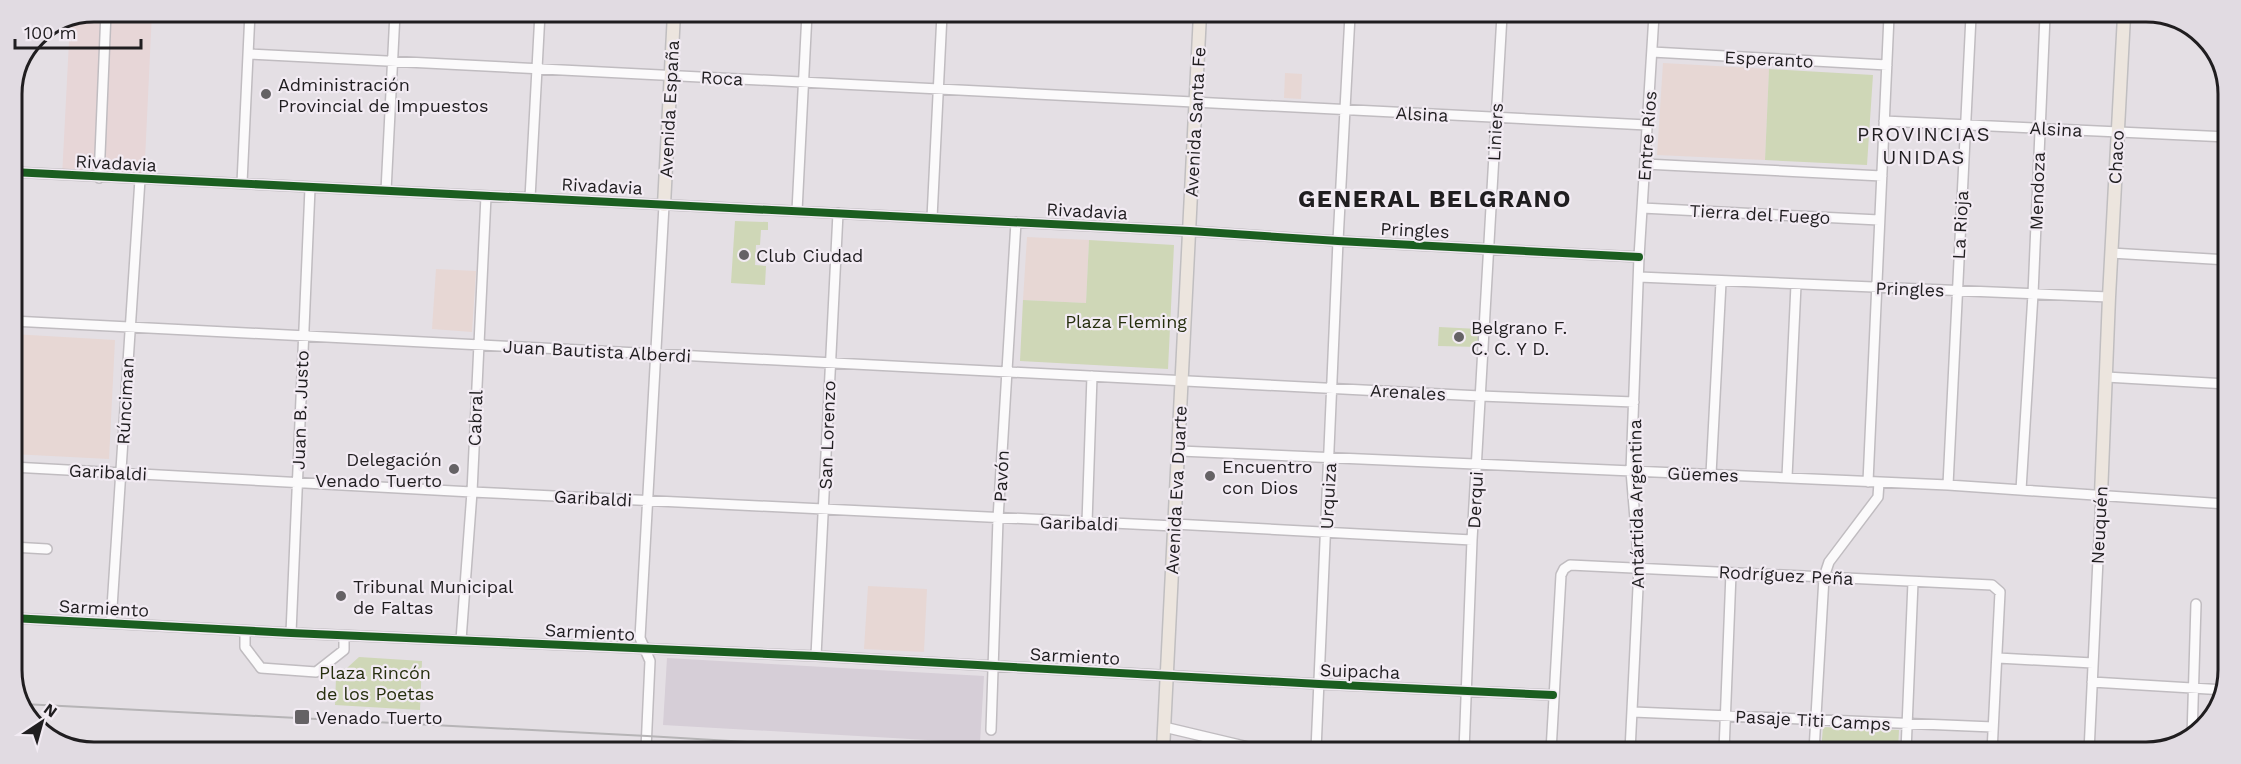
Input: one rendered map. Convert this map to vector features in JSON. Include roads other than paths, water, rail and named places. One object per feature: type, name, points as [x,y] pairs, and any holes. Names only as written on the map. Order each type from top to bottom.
[{"type":"main road","name":"Avenida España","points":[[664,205],[674,22]]},
{"type":"main road","name":"Avenida Santa Fe","points":[[1190,231],[1200,22]]},
{"type":"main road","name":"Chaco","points":[[2109,297],[2124,22]]},
{"type":"main road","name":"Avenida Eva Duarte","points":[[1163,742],[1190,231]]},
{"type":"main road","name":"Neuquén","points":[[2101,495],[2109,297]]},
{"type":"street","points":[[99,178],[106,22]]},
{"type":"street","points":[[242,183],[250,22]]},
{"type":"street","points":[[386,191],[394,22]]},
{"type":"street","points":[[530,198],[540,22]]},
{"type":"street","points":[[797,211],[807,22]]},
{"type":"street","points":[[932,218],[942,22]]},
{"type":"street","name":"Urquiza","points":[[1316,742],[1350,22]]},
{"type":"street","name":"Liniers","points":[[1488,249],[1502,22]]},
{"type":"street","name":"Entre Ríos","points":[[1639,256],[1654,22]]},
{"type":"street","points":[[1868,482],[1889,22]]},
{"type":"street","name":"La Rioja","points":[[1948,485],[1971,22]]},
{"type":"street","name":"Mendoza","points":[[2021,490],[2033,294],[2045,22]]},
{"type":"street","name":"Esperanto","points":[[1652,52],[1887,65]]},
{"type":"street","name":"Roca","points":[[249,54],[1196,104]]},
{"type":"street","name":"Alsina","points":[[1196,104],[1647,125]]},
{"type":"street","name":"Alsina","points":[[1884,121],[2218,137]]},
{"type":"street","points":[[1645,164],[1882,176]]},
{"type":"street","name":"Rivadavia","points":[[22,173],[1190,231]]},
{"type":"street","name":"Rúnciman","points":[[111,623],[140,179]]},
{"type":"street","name":"Juan B. Justo","points":[[291,633],[310,188]]},
{"type":"street","name":"Cabral","points":[[461,640],[472,492],[486,196]]},
{"type":"street","points":[[646,742],[650,661],[640,638],[664,205]]},
{"type":"street","name":"Tierra del Fuego","points":[[1642,208],[1879,220]]},
{"type":"street","name":"San Lorenzo","points":[[816,656],[838,213]]},
{"type":"street","name":"Pavón","points":[[991,730],[998,519],[1016,222]]},
{"type":"street","name":"Pringles","points":[[1190,231],[1639,256]]},
{"type":"street","name":"Derqui","points":[[1464,742],[1472,540],[1488,249]]},
{"type":"street","points":[[2111,253],[2218,259]]},
{"type":"street","name":"Antártida Argentina","points":[[1630,742],[1639,567],[1631,471],[1639,256]]},
{"type":"street","name":"Pringles","points":[[1639,277],[2109,297]]},
{"type":"street","points":[[1712,474],[1721,282]]},
{"type":"street","points":[[1787,477],[1796,285]]},
{"type":"street","name":"Juan Bautista Alberdi","points":[[22,322],[303,338],[1183,381]]},
{"type":"street","points":[[1087,523],[1092,376]]},
{"type":"street","points":[[2106,377],[2218,383]]},
{"type":"street","name":"Arenales","points":[[1183,381],[1634,402]]},
{"type":"street","name":"Güemes","points":[[1179,451],[1948,485],[2218,503]]},
{"type":"street","name":"Garibaldi","points":[[23,467],[998,519],[1174,525]]},
{"type":"street","points":[[1815,742],[1824,578],[1829,562],[1878,497],[1879,482]]},
{"type":"street","name":"Neuquén","points":[[2089,742],[2101,495]]},
{"type":"street","points":[[1174,525],[1472,540]]},
{"type":"street","points":[[23,548],[47,549]]},
{"type":"street","name":"Rodríguez Peña","points":[[1553,695],[1561,575],[1570,565],[1992,585],[2000,592],[1998,658]]},
{"type":"street","points":[[1724,742],[1731,573]]},
{"type":"street","points":[[1906,742],[1913,582]]},
{"type":"street","points":[[2192,725],[2196,604]]},
{"type":"street","name":"Sarmiento","points":[[23,619],[1166,675]]},
{"type":"street","points":[[245,631],[245,647],[261,668],[316,672],[344,650],[344,636]]},
{"type":"street","points":[[1992,742],[1998,658],[2093,663]]},
{"type":"street","name":"Suipacha","points":[[1166,675],[1553,695]]},
{"type":"street","points":[[2092,682],[2216,690]]},
{"type":"street","points":[[1551,742],[1553,695]]},
{"type":"street","name":"Pasaje Titi Camps","points":[[1632,712],[1993,727]]},
{"type":"street","points":[[1164,727],[1227,742]]},
{"type":"railway","points":[[32,704],[746,742]]},
{"type":"place","name":"Administración Provincial de Impuestos","points":[[266,94]]},
{"type":"place","name":"Club Ciudad","points":[[744,255]]},
{"type":"place","name":"Belgrano F. C. C. Y D.","points":[[1459,337]]},
{"type":"place","name":"Delegación Venado Tuerto","points":[[454,469]]},
{"type":"place","name":"Encuentro con Dios","points":[[1210,476]]},
{"type":"place","name":"Tribunal Municipal de Faltas","points":[[341,596]]},
{"type":"place","name":"Venado Tuerto","points":[[302,717]]},
{"type":"district","name":"PROVINCIAS UNIDAS","points":[[1924,146]]},
{"type":"district","name":"GENERAL BELGRANO","points":[[1435,199]]},
{"type":"park label","name":"Plaza Fleming","points":[[1126,321]]},
{"type":"park label","name":"Plaza Rincón de los Poetas","points":[[375,682]]}]
